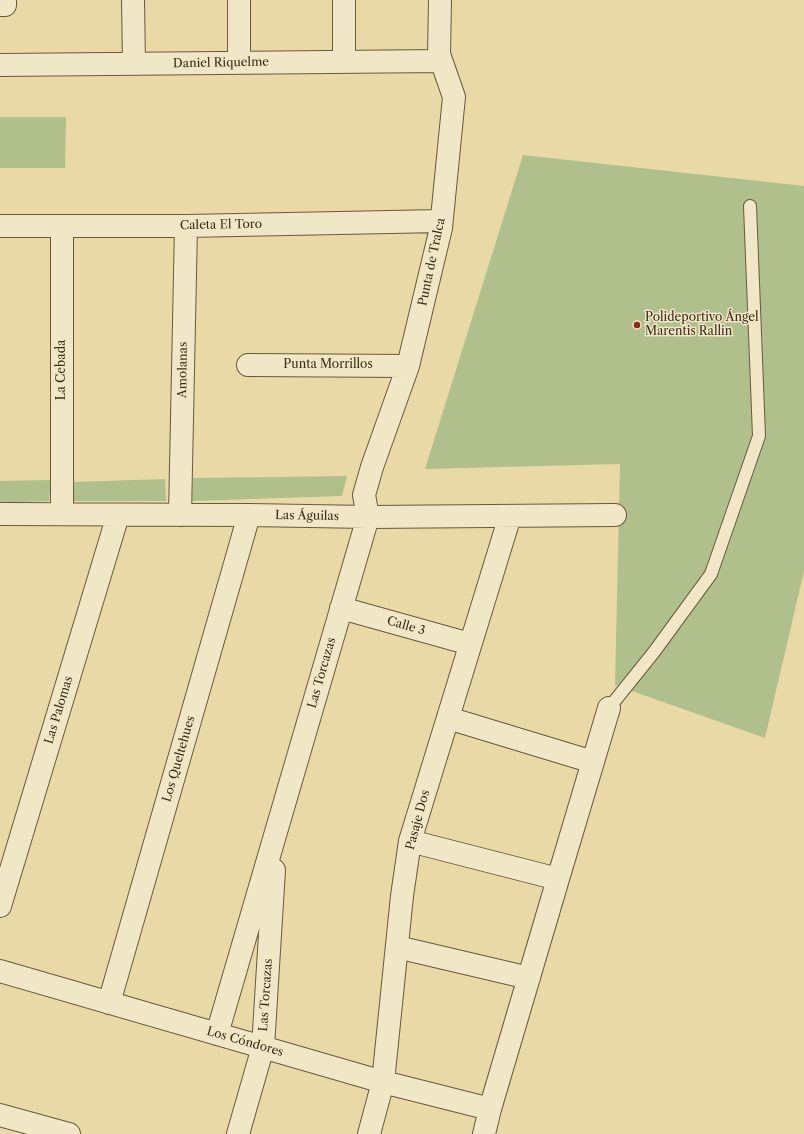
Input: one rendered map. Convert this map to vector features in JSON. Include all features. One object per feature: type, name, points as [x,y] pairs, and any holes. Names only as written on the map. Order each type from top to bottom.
[{"type":"street","points":[[0,5],[5,5],[5,0]]},
{"type":"street","points":[[133,0],[134,64]]},
{"type":"street","points":[[238,0],[239,63]]},
{"type":"street","points":[[344,0],[344,62]]},
{"type":"street","name":"Punta de Tralca","points":[[368,518],[364,494],[372,467],[408,366],[439,236],[454,97],[439,54],[440,0]]},
{"type":"street","name":"Daniel Riquelme","points":[[0,65],[441,61]]},
{"type":"street","name":"Caleta El Toro","points":[[0,226],[186,226],[441,221]]},
{"type":"street","name":"La Cebada","points":[[62,226],[62,514]]},
{"type":"street","name":"Amolanas","points":[[180,515],[186,226]]},
{"type":"street","name":"Punta Morrillos","points":[[248,365],[408,366]]},
{"type":"street","name":"Las Águilas","points":[[0,514],[250,515],[368,518],[615,515]]},
{"type":"street","name":"Las Palomas","points":[[0,906],[118,515]]},
{"type":"street","name":"Los Queltehues","points":[[110,1003],[250,515]]},
{"type":"street","name":"Pasaje Dos","points":[[368,1134],[383,1082],[402,896],[410,840],[510,516]]},
{"type":"street","name":"Las Torcazas","points":[[217,1034],[368,518]]},
{"type":"street","name":"Calle 3","points":[[341,608],[470,644]]},
{"type":"street","points":[[484,1134],[490,1109],[609,708]]},
{"type":"street","points":[[448,718],[593,762]]},
{"type":"street","name":"Las Torcazas","points":[[238,1134],[263,1047],[277,828]]},
{"type":"street","points":[[410,840],[558,879]]},
{"type":"street","points":[[397,946],[529,978]]},
{"type":"street","name":"Los Cóndores","points":[[0,972],[383,1082],[490,1109]]},
{"type":"street","points":[[0,1115],[68,1134]]},
{"type":"lane","points":[[609,708],[654,652],[711,574],[759,436],[750,206]]},
{"type":"green space","points":[[0,117],[66,117],[65,168],[0,168]]},
{"type":"green space","name":"Polideportivo Ángel Marentis Rallin","points":[[523,155],[804,186],[804,571],[765,738],[615,685],[620,464],[425,469]]},
{"type":"green space","points":[[347,476],[342,496],[192,501],[193,478]]},
{"type":"green space","points":[[165,479],[166,501],[73,501],[74,482]]},
{"type":"green space","points":[[51,480],[49,501],[0,503],[0,481]]},
{"type":"place","name":"Polideportivo Ángel Marentis Rallin","points":[[637,325]]}]
